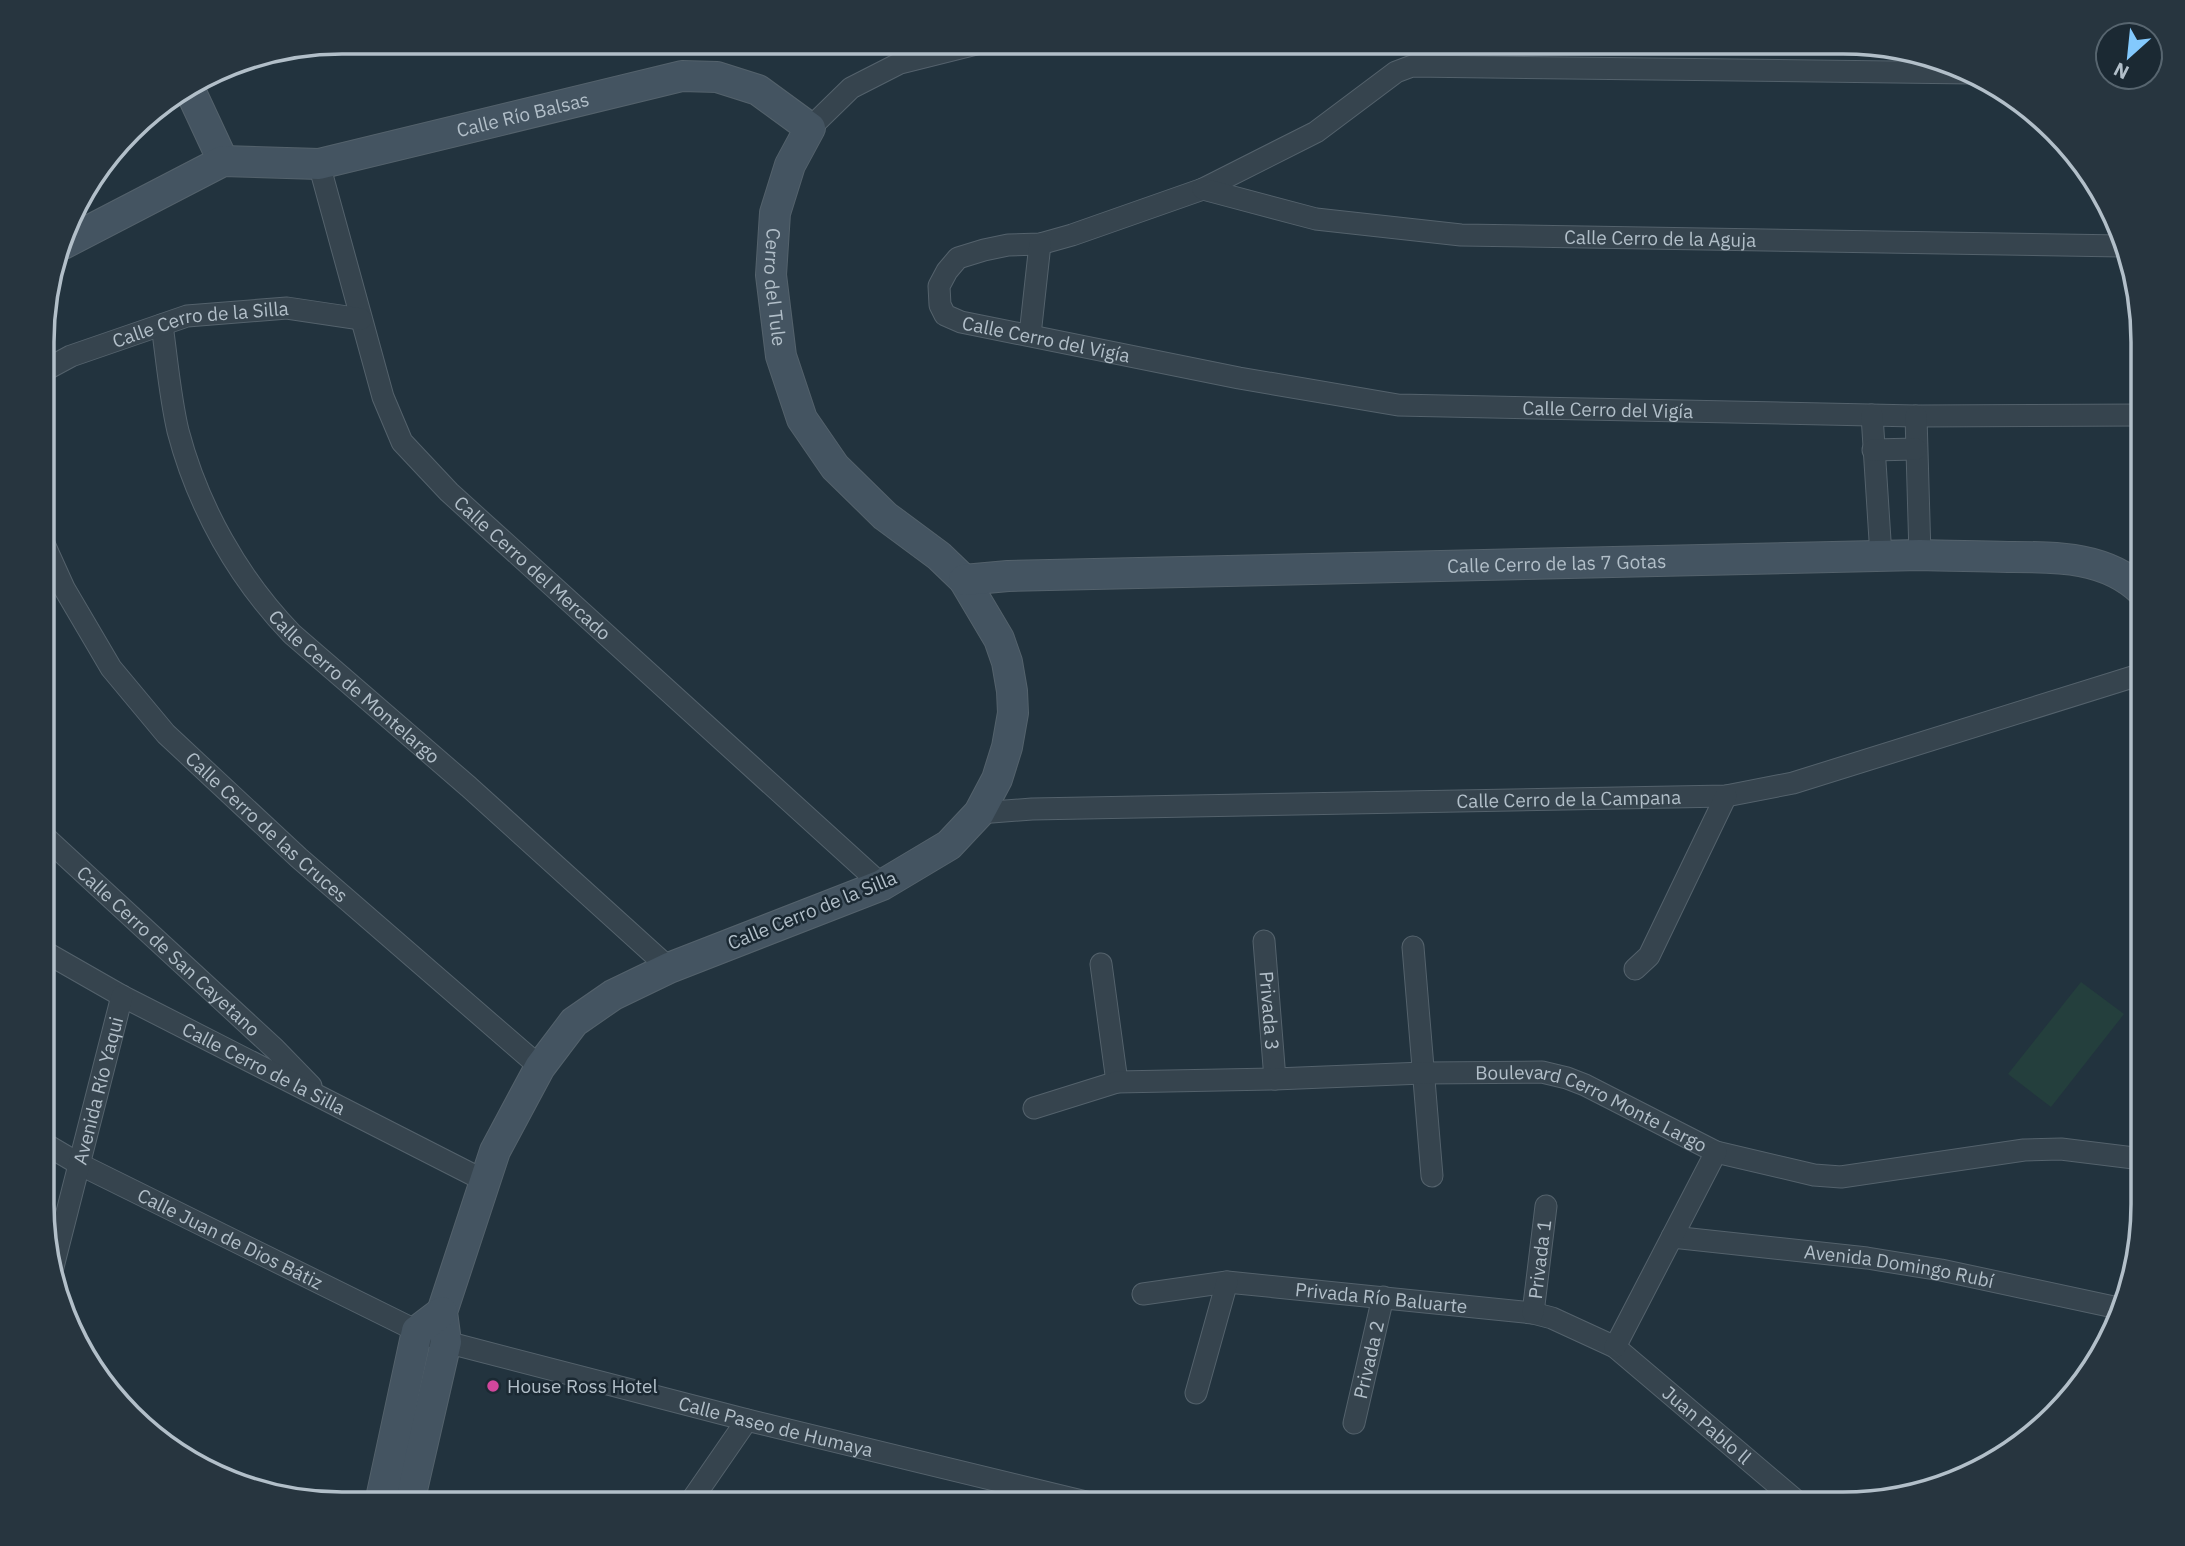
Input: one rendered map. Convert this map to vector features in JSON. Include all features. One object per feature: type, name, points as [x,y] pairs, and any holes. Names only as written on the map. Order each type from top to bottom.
[{"type":"street","name":"Cerro del Tule","points":[[936,54],[900,63],[851,88],[810,128],[790,165],[775,213],[771,275],[781,356],[802,419],[835,467],[885,516],[939,556],[964,580]]},
{"type":"street","name":"Calle Cerro del Vigía","points":[[1943,73],[1412,66],[1396,72],[1316,132],[1203,189],[1072,235],[1040,244],[1008,245],[958,258],[939,286],[940,305],[945,315],[961,322],[1239,378],[1398,405],[1916,416],[2131,415]]},
{"type":"street","name":"Calle Río Balsas","points":[[223,161],[319,164],[682,76],[717,77],[758,90],[810,128]]},
{"type":"street","points":[[74,238],[223,161],[193,96]]},
{"type":"street","name":"Calle Cerro del Mercado","points":[[319,164],[383,397],[402,442],[449,492],[881,885]]},
{"type":"street","name":"Calle Cerro de la Aguja","points":[[1203,189],[1316,219],[1461,235],[2114,246]]},
{"type":"street","points":[[1030,335],[1040,244]]},
{"type":"street","name":"Calle Cerro de la Silla","points":[[54,365],[71,356],[187,316],[287,308],[361,319]]},
{"type":"street","name":"Calle Cerro de Montelargo","points":[[162,325],[178,428],[190,470],[226,549],[269,611],[292,635],[469,787],[669,968]]},
{"type":"street","points":[[1872,415],[1881,556]]},
{"type":"street","points":[[1916,416],[1920,555]]},
{"type":"street","points":[[1873,450],[1916,449]]},
{"type":"street","name":"Calle Cerro de las 7 Gotas","points":[[964,580],[1008,576],[1920,555],[2062,557],[2102,565],[2131,579]]},
{"type":"street","name":"Calle Cerro de las Cruces","points":[[54,568],[111,668],[166,734],[299,858],[540,1067]]},
{"type":"street","name":"Calle Cerro de la Silla","points":[[442,1312],[495,1152],[540,1067],[574,1022],[612,996],[669,968],[881,885],[949,845],[979,813],[998,779],[1007,747],[1013,713],[1012,691],[1007,662],[999,639],[964,580]]},
{"type":"street","name":"Calle Cerro de la Campana","points":[[979,813],[1046,808],[1726,796],[1793,783],[2131,677]]},
{"type":"street","points":[[1635,969],[1649,956],[1726,796]]},
{"type":"street","name":"Calle Cerro de San Cayetano","points":[[54,846],[275,1049],[322,1097]]},
{"type":"street","name":"Privada 3","points":[[1264,942],[1275,1079]]},
{"type":"street","points":[[1413,947],[1432,1176]]},
{"type":"street","name":"Calle Cerro de la Silla","points":[[54,958],[122,996],[485,1181]]},
{"type":"street","points":[[1101,964],[1117,1082]]},
{"type":"street","name":"Avenida Río Yaqui","points":[[58,1248],[122,996]]},
{"type":"street","name":"Boulevard Cerro Monte Largo","points":[[1034,1108],[1117,1082],[1542,1072],[1567,1078],[1716,1152],[1814,1175],[1840,1177],[2024,1150],[2061,1149],[2131,1158]]},
{"type":"street","name":"Calle Juan de Dios Bátiz","points":[[54,1150],[417,1331]]},
{"type":"street","points":[[1615,1347],[1716,1152]]},
{"type":"street","name":"Privada 1","points":[[1533,1313],[1546,1206]]},
{"type":"street","name":"Avenida Domingo Rubí","points":[[1672,1237],[1867,1258],[1941,1270],[2112,1307]]},
{"type":"street","points":[[1196,1393],[1227,1282]]},
{"type":"street","name":"Privada Río Baluarte","points":[[1143,1294],[1227,1282],[1533,1313],[1561,1322],[1615,1347]]},
{"type":"street","name":"Privada 2","points":[[1354,1423],[1384,1297]]},
{"type":"street","points":[[382,1492],[417,1331],[442,1312],[446,1342],[412,1492]]},
{"type":"street","name":"Calle Paseo de Humaya","points":[[417,1331],[446,1342],[747,1420],[1044,1492]]},
{"type":"street","name":"Juan Pablo ll","points":[[1615,1347],[1786,1492]]},
{"type":"street","points":[[697,1492],[747,1420]]},
{"type":"green space","points":[[2081,982],[2124,1014],[2051,1107],[2008,1074]]},
{"type":"place","name":"House Ross Hotel","points":[[493,1386]]}]
